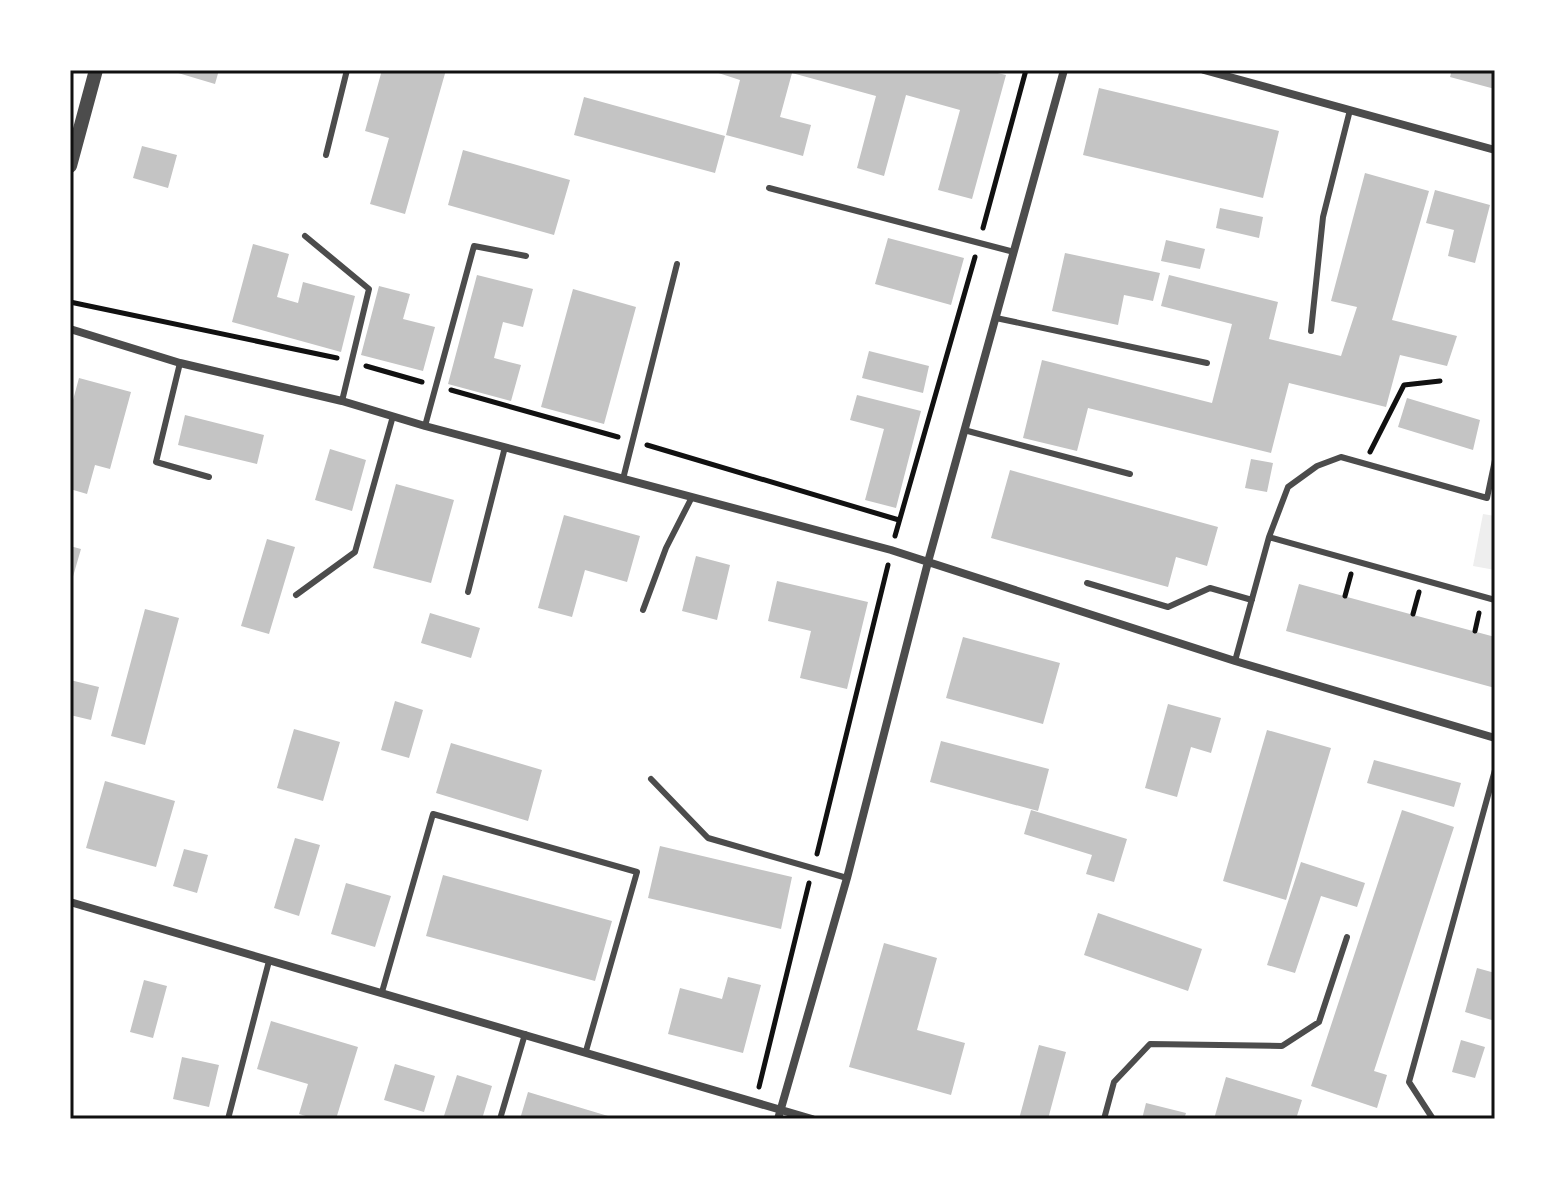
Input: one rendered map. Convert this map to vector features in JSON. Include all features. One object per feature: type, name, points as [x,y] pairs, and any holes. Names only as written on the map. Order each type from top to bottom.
[{"type":"street","points":[[70,166],[96,70]]},
{"type":"street","points":[[778,1119],[847,878],[928,562],[1064,70]]},
{"type":"street","points":[[1204,70],[1495,150]]},
{"type":"street","points":[[70,329],[180,363],[342,401],[891,550],[1235,661],[1495,738]]},
{"type":"street","points":[[70,902],[812,1119]]},
{"type":"lane","points":[[326,155],[347,70]]},
{"type":"lane","points":[[1311,331],[1323,217],[1350,110]]},
{"type":"lane","points":[[769,188],[1014,252]]},
{"type":"lane","points":[[305,236],[369,289],[342,401]]},
{"type":"lane","points":[[425,426],[474,246],[526,256]]},
{"type":"lane","points":[[623,479],[677,264]]},
{"type":"lane","points":[[996,318],[1207,363]]},
{"type":"lane","points":[[180,363],[156,462],[209,477]]},
{"type":"lane","points":[[296,595],[355,552],[393,416]]},
{"type":"lane","points":[[964,430],[1130,474]]},
{"type":"lane","points":[[468,592],[505,447]]},
{"type":"lane","points":[[1235,661],[1269,537],[1288,487],[1317,466],[1341,457],[1487,498],[1495,460]]},
{"type":"lane","points":[[643,610],[666,548],[692,497]]},
{"type":"lane","points":[[1269,537],[1495,600]]},
{"type":"lane","points":[[1087,583],[1168,607],[1210,588],[1252,600]]},
{"type":"lane","points":[[1433,1119],[1409,1082],[1495,770]]},
{"type":"lane","points":[[651,779],[708,838],[847,878]]},
{"type":"lane","points":[[382,992],[433,814],[637,872],[586,1051]]},
{"type":"lane","points":[[1104,1119],[1114,1082],[1150,1044],[1282,1046],[1319,1022],[1347,937]]},
{"type":"lane","points":[[228,1119],[269,961]]},
{"type":"lane","points":[[500,1119],[525,1034]]},
{"type":"path","points":[[755,1102],[891,550],[1026,70]]},
{"type":"path","points":[[70,302],[352,361],[899,520]]},
{"type":"path","points":[[1365,463],[1404,385],[1440,381]]},
{"type":"shaded area","points":[[1483,514],[1495,516],[1495,570],[1473,566]]},
{"type":"building","points":[[168,70],[219,70],[215,84]]},
{"type":"building","points":[[382,70],[446,70],[405,214],[370,204],[389,138],[365,131]]},
{"type":"building","points":[[709,70],[985,70],[1006,75],[972,199],[938,190],[960,110],[906,95],[884,176],[857,168],[876,96],[792,73],[780,117],[811,125],[803,156],[726,135],[740,80]]},
{"type":"building","points":[[1452,70],[1495,70],[1495,89],[1450,77]]},
{"type":"building","points":[[1099,88],[1279,131],[1263,198],[1083,155]]},
{"type":"building","points":[[584,97],[725,136],[715,173],[574,135]]},
{"type":"building","points":[[142,146],[177,155],[168,188],[133,178]]},
{"type":"building","points":[[463,150],[570,180],[554,235],[448,205]]},
{"type":"building","points":[[1365,173],[1429,191],[1392,320],[1457,336],[1447,366],[1400,355],[1386,407],[1289,383],[1271,453],[1088,408],[1077,451],[1023,438],[1042,360],[1212,403],[1232,324],[1161,306],[1169,275],[1278,302],[1269,339],[1341,356],[1357,307],[1331,301]]},
{"type":"building","points":[[1435,190],[1490,205],[1475,263],[1448,256],[1454,230],[1426,223]]},
{"type":"building","points":[[1220,208],[1263,217],[1259,238],[1216,228]]},
{"type":"building","points":[[888,238],[964,258],[951,305],[875,284]]},
{"type":"building","points":[[1166,240],[1205,249],[1200,269],[1161,261]]},
{"type":"building","points":[[253,244],[289,254],[277,297],[298,303],[303,282],[355,296],[341,352],[232,322]]},
{"type":"building","points":[[1065,253],[1160,273],[1153,301],[1124,295],[1118,325],[1052,311]]},
{"type":"building","points":[[477,275],[533,289],[523,327],[503,322],[494,358],[521,365],[511,401],[448,384]]},
{"type":"building","points":[[379,286],[410,294],[403,319],[435,327],[423,371],[361,355]]},
{"type":"building","points":[[573,289],[636,307],[604,424],[541,407]]},
{"type":"building","points":[[869,351],[929,366],[923,393],[862,378]]},
{"type":"building","points":[[79,378],[131,392],[110,469],[95,465],[87,494],[70,489],[70,411]]},
{"type":"building","points":[[857,395],[921,411],[896,508],[865,500],[884,429],[850,420]]},
{"type":"building","points":[[1407,398],[1480,420],[1473,450],[1398,427]]},
{"type":"building","points":[[185,415],[264,435],[257,464],[178,445]]},
{"type":"building","points":[[330,449],[366,460],[352,511],[315,500]]},
{"type":"building","points":[[1251,459],[1273,463],[1267,492],[1245,488]]},
{"type":"building","points":[[1010,470],[1218,527],[1207,566],[1176,557],[1168,587],[991,538]]},
{"type":"building","points":[[396,484],[454,500],[431,583],[373,568]]},
{"type":"building","points":[[564,515],[640,536],[627,582],[585,570],[572,617],[538,608]]},
{"type":"building","points":[[267,539],[295,547],[269,634],[241,626]]},
{"type":"building","points":[[70,546],[81,549],[72,580],[70,579]]},
{"type":"building","points":[[696,556],[730,565],[717,620],[682,611]]},
{"type":"building","points":[[777,581],[868,602],[847,689],[800,678],[811,631],[768,621]]},
{"type":"building","points":[[1299,584],[1495,637],[1495,688],[1286,631]]},
{"type":"building","points":[[145,609],[179,618],[145,745],[111,736]]},
{"type":"building","points":[[430,613],[480,628],[471,658],[421,643]]},
{"type":"building","points":[[963,637],[1060,663],[1043,724],[946,698]]},
{"type":"building","points":[[70,680],[99,687],[91,720],[70,715]]},
{"type":"building","points":[[395,701],[423,710],[409,758],[381,750]]},
{"type":"building","points":[[1168,704],[1221,718],[1211,753],[1191,747],[1177,797],[1145,788]]},
{"type":"building","points":[[294,729],[340,742],[323,801],[277,788]]},
{"type":"building","points":[[1267,730],[1331,748],[1286,900],[1223,881]]},
{"type":"building","points":[[941,741],[1049,769],[1038,811],[930,782]]},
{"type":"building","points":[[451,743],[542,770],[528,821],[436,793]]},
{"type":"building","points":[[1374,760],[1461,783],[1454,807],[1367,783]]},
{"type":"building","points":[[105,781],[175,801],[156,867],[86,848]]},
{"type":"building","points":[[1031,810],[1127,839],[1114,882],[1086,874],[1092,855],[1024,834]]},
{"type":"building","points":[[1402,810],[1454,827],[1374,1071],[1387,1075],[1377,1108],[1311,1086]]},
{"type":"building","points":[[295,838],[320,845],[299,916],[274,908]]},
{"type":"building","points":[[660,846],[792,877],[781,929],[648,898]]},
{"type":"building","points":[[184,849],[208,855],[197,893],[173,886]]},
{"type":"building","points":[[1301,862],[1365,883],[1357,907],[1321,896],[1295,973],[1267,965]]},
{"type":"building","points":[[443,875],[612,921],[595,981],[426,936]]},
{"type":"building","points":[[346,883],[391,896],[375,947],[331,934]]},
{"type":"building","points":[[1098,913],[1202,949],[1188,991],[1084,955]]},
{"type":"building","points":[[884,943],[937,958],[917,1030],[965,1043],[951,1095],[849,1067]]},
{"type":"building","points":[[1477,968],[1495,973],[1495,1021],[1465,1012]]},
{"type":"building","points":[[728,977],[761,985],[743,1053],[668,1034],[680,988],[722,999]]},
{"type":"building","points":[[144,980],[167,986],[153,1038],[130,1032]]},
{"type":"building","points":[[271,1021],[358,1047],[336,1119],[316,1119],[299,1114],[308,1084],[257,1069]]},
{"type":"building","points":[[1461,1040],[1485,1047],[1475,1078],[1452,1072]]},
{"type":"building","points":[[1039,1045],[1066,1052],[1048,1119],[1019,1119]]},
{"type":"building","points":[[182,1057],[219,1065],[209,1107],[173,1099]]},
{"type":"building","points":[[395,1064],[435,1076],[424,1112],[384,1100]]},
{"type":"building","points":[[457,1075],[492,1086],[482,1119],[443,1119]]},
{"type":"building","points":[[1226,1077],[1302,1100],[1296,1119],[1214,1119]]},
{"type":"building","points":[[528,1092],[608,1116],[607,1119],[520,1119]]},
{"type":"building","points":[[1146,1103],[1186,1113],[1184,1119],[1142,1119]]}]
